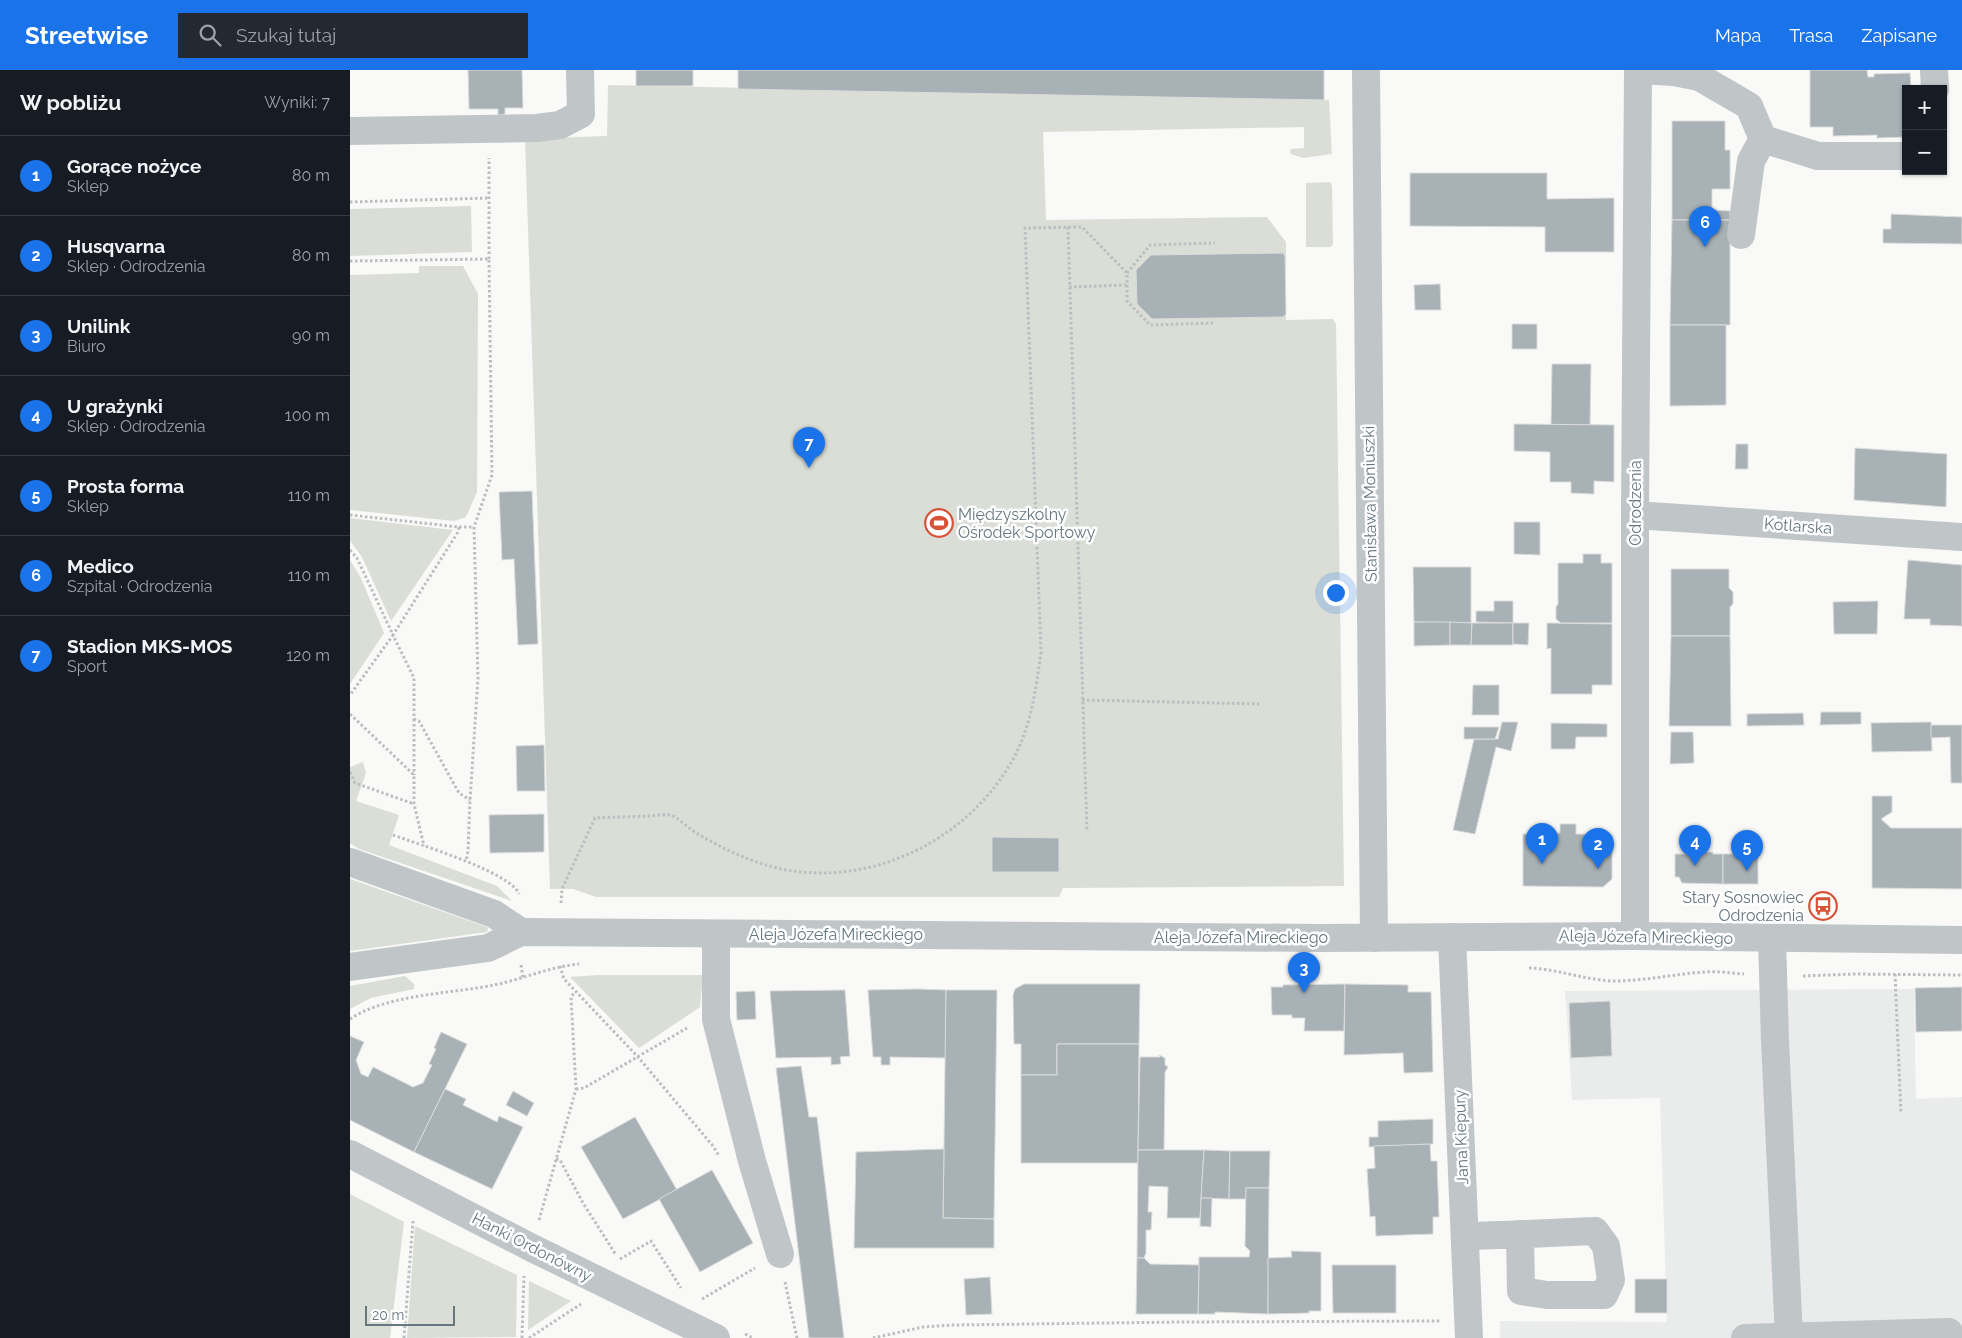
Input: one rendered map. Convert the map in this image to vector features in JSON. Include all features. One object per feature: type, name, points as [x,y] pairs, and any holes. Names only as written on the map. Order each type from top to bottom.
[{"type":"street","points":[[350,132],[537,128],[560,125],[581,114],[580,70]]},
{"type":"street","name":"Stanisława Moniuszki","points":[[1366,70],[1374,938]]},
{"type":"street","points":[[1638,70],[1674,72],[1699,77],[1749,106],[1762,139],[1751,161],[1740,235]]},
{"type":"street","name":"Odrodzenia","points":[[1635,936],[1638,70]]},
{"type":"street","points":[[1934,70],[1935,85]]},
{"type":"street","points":[[1762,139],[1818,156],[1902,156]]},
{"type":"street","name":"Kotlarska","points":[[1635,515],[1962,537]]},
{"type":"street","points":[[350,862],[494,914],[521,932]]},
{"type":"street","name":"Aleja Józefa Mireckiego","points":[[350,967],[488,948],[521,932],[1374,938],[1635,936],[1962,940]]},
{"type":"street","points":[[716,934],[716,1018],[752,1162],[780,1254]]},
{"type":"street","name":"Jana Kiepury","points":[[1452,936],[1464,1236],[1459,1330]]},
{"type":"street","points":[[1772,939],[1789,1337]]},
{"type":"street","name":"Hanki Ordonówny","points":[[350,1154],[532,1248],[716,1338]]},
{"type":"street","points":[[1464,1236],[1520,1234]]},
{"type":"street","points":[[1745,1338],[1954,1334]]},
{"type":"path","points":[[466,861],[478,678],[474,527],[492,475],[488,198],[490,128]]},
{"type":"path","points":[[350,202],[488,198]]},
{"type":"path","points":[[1068,227],[1087,832]]},
{"type":"path","points":[[561,903],[562,889],[595,818],[671,815],[728,852],[779,868],[810,872],[830,872],[856,870],[916,851],[941,837],[960,823],[989,794],[1012,761],[1029,718],[1036,691],[1041,652],[1025,228],[1082,227],[1127,273]]},
{"type":"path","points":[[1213,323],[1150,325],[1127,301],[1127,273],[1150,245],[1215,243]]},
{"type":"path","points":[[350,262],[489,259]]},
{"type":"path","points":[[1069,287],[1127,285]]},
{"type":"path","points":[[350,514],[459,527],[474,527]]},
{"type":"path","points":[[350,695],[393,635],[458,532],[459,527]]},
{"type":"path","points":[[350,550],[357,558],[414,678],[414,804],[424,847]]},
{"type":"path","points":[[1082,700],[1260,704]]},
{"type":"path","points":[[350,714],[414,775]]},
{"type":"path","points":[[414,719],[419,721],[459,793],[470,800]]},
{"type":"path","points":[[350,772],[354,783],[414,804]]},
{"type":"path","points":[[393,835],[466,861],[514,886],[519,892],[520,899]]},
{"type":"path","points":[[521,964],[523,978]]},
{"type":"path","points":[[350,1019],[383,1004],[491,985],[523,978],[538,971],[560,966],[564,979],[638,1057],[713,1146],[723,1162]]},
{"type":"path","points":[[1523,968],[1542,969],[1612,981],[1648,980],[1708,972],[1746,974]]},
{"type":"path","points":[[1800,976],[1828,974],[1962,975]]},
{"type":"path","points":[[1895,974],[1901,1114]]},
{"type":"path","points":[[522,1338],[524,1272],[576,1089],[571,997],[576,992]]},
{"type":"path","points":[[576,1089],[584,1088],[697,1022],[716,1018]]},
{"type":"path","points":[[556,1159],[560,1160],[583,1203],[619,1260],[651,1241],[682,1289]]},
{"type":"path","points":[[404,1338],[413,1220]]},
{"type":"path","points":[[700,1300],[780,1254],[797,1338]]},
{"type":"path","points":[[529,1338],[585,1301]]},
{"type":"path","points":[[873,1338],[923,1327],[953,1325],[1181,1322],[1459,1330]]},
{"type":"shaded area","name":"Międzyszkolny Ośrodek Sportowy","points":[[608,85],[1329,100],[1332,154],[1303,158],[1291,154],[1290,149],[1304,148],[1304,127],[1043,132],[1046,220],[1267,217],[1286,242],[1286,320],[1333,319],[1336,324],[1344,886],[1063,888],[1059,897],[596,897],[573,889],[550,889],[525,139],[607,136]]},
{"type":"shaded area","points":[[1330,182],[1332,186],[1333,244],[1331,247],[1306,247],[1306,183]]},
{"type":"shaded area","points":[[471,206],[472,252],[350,256],[350,209]]},
{"type":"shaded area","points":[[419,266],[463,266],[478,294],[477,492],[466,517],[454,521],[350,510],[350,275],[419,273]]},
{"type":"shaded area","points":[[350,518],[453,530],[391,621],[362,557],[350,541]]},
{"type":"shaded area","points":[[350,560],[361,578],[384,633],[350,684]]},
{"type":"shaded area","points":[[363,762],[366,773],[356,801],[399,815],[389,845],[497,886],[512,901],[359,849],[350,843],[350,767]]},
{"type":"shaded area","points":[[350,879],[487,927],[487,932],[350,951]]},
{"type":"shaded area","points":[[599,975],[703,975],[700,1007],[639,1048],[570,977]]},
{"type":"shaded area","points":[[405,976],[414,984],[414,989],[371,998],[350,1009],[350,986]]},
{"type":"shaded area","points":[[1914,989],[1916,1099],[1962,1097],[1962,1338],[1500,1338],[1500,1321],[1667,1322],[1660,1098],[1572,1100],[1565,991]]},
{"type":"shaded area","points":[[350,1194],[404,1222],[390,1338],[350,1338]]},
{"type":"shaded area","points":[[415,1226],[517,1275],[516,1337],[407,1338]]},
{"type":"shaded area","points":[[529,1281],[571,1301],[528,1330]]},
{"type":"building","points":[[468,70],[522,70],[523,108],[505,108],[505,114],[498,115],[498,109],[469,109]]},
{"type":"building","points":[[636,70],[693,70],[693,86],[636,86]]},
{"type":"building","points":[[738,70],[1324,70],[1324,100],[738,89]]},
{"type":"building","points":[[1810,70],[1867,70],[1868,77],[1874,77],[1874,74],[1910,73],[1911,85],[1902,85],[1902,137],[1877,138],[1877,135],[1833,136],[1833,127],[1810,127]]},
{"type":"building","points":[[1672,121],[1725,121],[1725,150],[1730,150],[1730,189],[1712,189],[1712,210],[1730,211],[1730,220],[1672,220]]},
{"type":"building","points":[[1410,173],[1547,173],[1547,199],[1614,198],[1614,252],[1545,252],[1545,227],[1410,226]]},
{"type":"building","points":[[1891,214],[1962,217],[1962,244],[1883,243],[1883,229],[1891,229]]},
{"type":"building","points":[[1672,220],[1730,220],[1730,325],[1670,325]]},
{"type":"building","points":[[1283,253],[1285,256],[1286,314],[1283,317],[1152,319],[1137,304],[1136,270],[1151,255]]},
{"type":"building","points":[[1440,284],[1441,310],[1415,310],[1414,285]]},
{"type":"building","points":[[1512,324],[1537,324],[1537,349],[1512,349]]},
{"type":"building","points":[[1670,325],[1726,325],[1726,405],[1670,406]]},
{"type":"building","points":[[1552,364],[1591,364],[1590,425],[1551,425]]},
{"type":"building","points":[[1514,424],[1614,425],[1614,482],[1594,481],[1594,494],[1571,493],[1571,482],[1550,482],[1550,452],[1514,451]]},
{"type":"building","points":[[1736,444],[1748,444],[1748,469],[1735,469]]},
{"type":"building","points":[[1855,448],[1947,454],[1946,507],[1854,500]]},
{"type":"building","points":[[532,491],[538,644],[518,645],[514,559],[502,560],[499,492]]},
{"type":"building","points":[[1514,522],[1540,522],[1540,555],[1514,554]]},
{"type":"building","points":[[1583,554],[1601,554],[1601,563],[1612,563],[1612,623],[1561,623],[1556,619],[1558,563],[1583,563]]},
{"type":"building","points":[[1908,560],[1962,565],[1962,626],[1930,625],[1930,619],[1904,619]]},
{"type":"building","points":[[1413,567],[1471,567],[1471,623],[1414,622]]},
{"type":"building","points":[[1671,569],[1729,569],[1729,588],[1733,592],[1733,604],[1730,607],[1730,636],[1671,636]]},
{"type":"building","points":[[1494,601],[1513,601],[1513,623],[1476,622],[1476,611],[1494,611]]},
{"type":"building","points":[[1878,601],[1877,634],[1834,634],[1833,602]]},
{"type":"building","points":[[1414,622],[1450,622],[1450,645],[1414,646]]},
{"type":"building","points":[[1450,622],[1472,623],[1471,645],[1450,645]]},
{"type":"building","points":[[1472,623],[1513,623],[1513,645],[1471,645]]},
{"type":"building","points":[[1513,623],[1529,623],[1528,645],[1513,644]]},
{"type":"building","points":[[1547,623],[1612,624],[1612,685],[1592,685],[1592,694],[1551,694],[1551,648],[1547,649]]},
{"type":"building","points":[[1671,636],[1730,636],[1731,726],[1669,726]]},
{"type":"building","points":[[1473,685],[1499,685],[1499,715],[1472,715]]},
{"type":"building","points":[[1821,712],[1861,712],[1861,724],[1820,725]]},
{"type":"building","points":[[1803,713],[1804,725],[1747,726],[1747,714]]},
{"type":"building","points":[[1502,722],[1518,722],[1511,751],[1496,747],[1475,834],[1453,830],[1474,739],[1498,739]]},
{"type":"building","points":[[1931,722],[1932,751],[1872,752],[1871,723]]},
{"type":"building","points":[[1551,723],[1607,724],[1607,737],[1576,737],[1575,749],[1551,749]]},
{"type":"building","points":[[1931,725],[1962,725],[1962,783],[1951,783],[1950,737],[1931,738]]},
{"type":"building","points":[[1464,727],[1499,727],[1495,739],[1464,739]]},
{"type":"building","points":[[1671,732],[1693,732],[1694,763],[1670,764]]},
{"type":"building","points":[[544,745],[545,791],[517,791],[516,746]]},
{"type":"building","points":[[1872,796],[1892,796],[1892,812],[1881,819],[1891,828],[1962,828],[1962,889],[1872,888]]},
{"type":"building","points":[[544,814],[544,852],[490,853],[489,815]]},
{"type":"building","points":[[1560,824],[1576,824],[1576,834],[1612,835],[1612,879],[1603,887],[1523,886],[1523,834],[1544,834],[1545,827],[1551,827],[1551,833],[1560,833]]},
{"type":"building","points":[[992,837],[1059,838],[1059,872],[992,872]]},
{"type":"building","points":[[1692,852],[1723,854],[1723,884],[1682,883],[1679,877],[1675,877],[1675,854],[1692,854]]},
{"type":"building","points":[[1723,854],[1758,854],[1758,884],[1723,884]]},
{"type":"building","points":[[1024,984],[1140,984],[1139,1044],[1057,1044],[1057,1075],[1021,1075],[1021,1044],[1014,1044],[1013,995],[1015,989]]},
{"type":"building","points":[[1345,984],[1344,1031],[1304,1031],[1305,1018],[1292,1018],[1292,1015],[1272,1015],[1271,987],[1283,987],[1283,985]]},
{"type":"building","points":[[1345,984],[1408,985],[1408,992],[1431,992],[1433,1072],[1404,1073],[1403,1053],[1344,1055]]},
{"type":"building","points":[[1962,987],[1962,1031],[1916,1032],[1915,988]]},
{"type":"building","points":[[845,990],[850,1056],[840,1057],[841,1064],[831,1065],[831,1057],[776,1058],[770,991]]},
{"type":"building","points":[[868,990],[946,990],[946,1058],[890,1057],[890,1065],[881,1065],[881,1057],[873,1057]]},
{"type":"building","points":[[946,990],[997,990],[994,1219],[943,1218]]},
{"type":"building","points":[[755,991],[756,1019],[737,1020],[736,992]]},
{"type":"building","points":[[1610,1001],[1612,1056],[1571,1058],[1569,1003]]},
{"type":"building","points":[[441,1032],[467,1044],[414,1152],[350,1120],[350,1036],[364,1042],[356,1060],[361,1074],[368,1077],[373,1067],[413,1087],[423,1083],[432,1065],[429,1064]]},
{"type":"building","points":[[1057,1044],[1139,1044],[1138,1163],[1021,1163],[1021,1075],[1057,1075]]},
{"type":"building","points":[[1159,1055],[1165,1058],[1165,1065],[1168,1067],[1165,1072],[1164,1150],[1138,1150],[1140,1057],[1160,1057]]},
{"type":"building","points":[[801,1066],[809,1117],[817,1117],[844,1338],[809,1338],[776,1068]]},
{"type":"building","points":[[445,1089],[466,1099],[463,1105],[497,1122],[499,1116],[523,1127],[492,1189],[414,1152]]},
{"type":"building","points":[[513,1091],[534,1103],[527,1116],[506,1105]]},
{"type":"building","points":[[635,1117],[677,1190],[623,1219],[581,1147]]},
{"type":"building","points":[[1433,1119],[1433,1144],[1369,1147],[1369,1137],[1378,1137],[1378,1121]]},
{"type":"building","points":[[1430,1144],[1431,1161],[1437,1161],[1439,1217],[1433,1217],[1433,1234],[1376,1236],[1375,1216],[1370,1217],[1367,1169],[1375,1168],[1374,1146]]},
{"type":"building","points":[[944,1149],[943,1218],[994,1219],[994,1248],[854,1248],[856,1152]]},
{"type":"building","points":[[1138,1150],[1204,1150],[1200,1218],[1167,1218],[1168,1187],[1149,1186],[1148,1212],[1152,1212],[1151,1230],[1146,1230],[1146,1253],[1144,1258],[1137,1258]]},
{"type":"building","points":[[1204,1150],[1230,1151],[1229,1199],[1201,1198]]},
{"type":"building","points":[[1230,1151],[1270,1151],[1269,1188],[1246,1188],[1246,1199],[1229,1199]]},
{"type":"building","points":[[712,1170],[753,1243],[700,1272],[659,1199]]},
{"type":"building","points":[[1246,1188],[1269,1188],[1268,1314],[1215,1312],[1215,1314],[1198,1314],[1199,1257],[1249,1257],[1250,1251],[1245,1246]]},
{"type":"building","points":[[1201,1198],[1212,1198],[1211,1227],[1200,1226]]},
{"type":"building","points":[[1291,1251],[1321,1252],[1321,1311],[1268,1314],[1268,1258],[1292,1257]]},
{"type":"building","points":[[1137,1258],[1144,1258],[1150,1264],[1199,1265],[1198,1314],[1136,1314]]},
{"type":"building","points":[[1332,1265],[1396,1265],[1396,1313],[1333,1313]]},
{"type":"building","points":[[990,1277],[992,1314],[966,1315],[964,1279]]},
{"type":"building","points":[[1635,1279],[1667,1279],[1667,1313],[1635,1313]]},
{"type":"place","name":"Medico","points":[[1705,247]]},
{"type":"place","name":"Stadion MKS-MOS","points":[[809,468]]},
{"type":"place","name":"Międzyszkolny Ośrodek Sportowy","points":[[939,523]]},
{"type":"place","name":"Gorące nożyce","points":[[1542,864]]},
{"type":"place","name":"U grażynki","points":[[1695,866]]},
{"type":"place","name":"Husqvarna","points":[[1598,869]]},
{"type":"place","name":"Prosta forma","points":[[1747,871]]},
{"type":"place","name":"Stary Sosnowiec Odrodzenia","points":[[1823,906]]},
{"type":"place","name":"Unilink","points":[[1304,993]]}]
